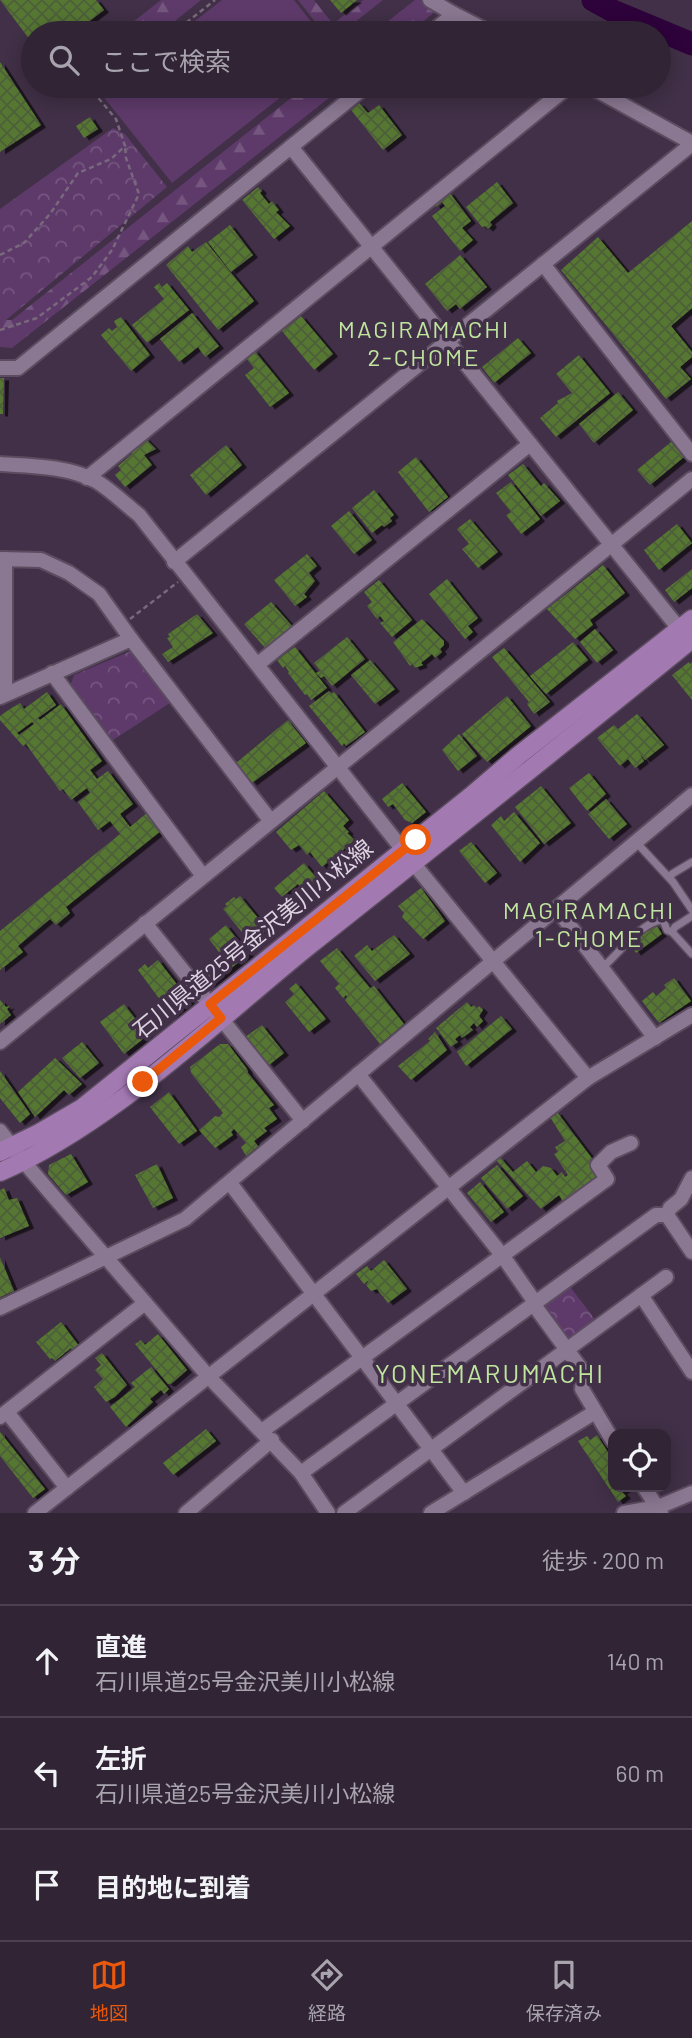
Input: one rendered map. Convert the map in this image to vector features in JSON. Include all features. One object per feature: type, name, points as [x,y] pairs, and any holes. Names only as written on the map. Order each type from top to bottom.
[{"type":"main road","name":"石川県道25号金沢美川小松線","points":[[0,1172],[12,1154],[81,1129],[143,1082],[215,1011],[689,634]]},
{"type":"street","points":[[430,0],[468,21]]},
{"type":"street","points":[[446,21],[454,14]]},
{"type":"street","points":[[0,369],[18,368],[351,98]]},
{"type":"street","points":[[87,478],[554,98]]},
{"type":"street","points":[[174,562],[692,143],[611,98]]},
{"type":"street","points":[[291,147],[611,544],[689,634]]},
{"type":"street","points":[[543,264],[692,454]]},
{"type":"street","points":[[258,664],[530,443]]},
{"type":"street","points":[[0,464],[49,466],[87,478],[97,482],[139,515],[409,857],[588,1078]]},
{"type":"street","points":[[0,1042],[692,479]]},
{"type":"street","points":[[131,639],[3,695],[3,559],[41,560],[69,573],[99,594],[270,820]]},
{"type":"street","points":[[52,673],[203,876]]},
{"type":"street","points":[[0,1308],[185,1219],[692,795]]},
{"type":"street","points":[[557,909],[655,1038]]},
{"type":"street","points":[[145,923],[303,1121]]},
{"type":"street","points":[[35,1513],[588,1078],[692,1015]]},
{"type":"street","points":[[358,1074],[502,1255],[534,1305],[567,1348],[583,1373],[582,1390],[608,1433]]},
{"type":"street","points":[[0,1130],[12,1154],[108,1257],[208,1376],[301,1472],[328,1513]]},
{"type":"street","points":[[186,1513],[267,1435],[362,1358],[607,1179],[598,1165],[611,1152],[631,1143]]},
{"type":"street","points":[[667,1215],[670,1208],[681,1199],[692,1178]]},
{"type":"street","points":[[230,1183],[464,1493]]},
{"type":"street","points":[[301,1472],[656,1215],[667,1215]]},
{"type":"street","points":[[667,1215],[692,1252]]},
{"type":"street","points":[[344,1513],[666,1277]]},
{"type":"street","points":[[641,1295],[692,1372]]},
{"type":"street","points":[[67,1488],[4,1415],[145,1303]]},
{"type":"street","points":[[431,1513],[595,1412]]},
{"type":"street","points":[[647,1492],[659,1510]]},
{"type":"street","points":[[624,1513],[659,1510],[692,1493]]},
{"type":"lane","points":[[636,842],[670,878],[692,910]]},
{"type":"lane","points":[[670,878],[692,862]]},
{"type":"lane","points":[[672,932],[692,916]]},
{"type":"lane","points":[[602,968],[629,940],[656,920],[663,920],[667,930],[692,954]]},
{"type":"path","points":[[188,21],[215,0]]},
{"type":"path","points":[[0,330],[37,318],[92,278],[112,250],[139,194],[116,119],[98,98]]},
{"type":"path","points":[[0,255],[24,243],[50,214],[78,173],[111,159],[125,145]]},
{"type":"path","points":[[121,625],[186,576]]},
{"type":"green space","points":[[161,0],[201,0],[175,21],[134,21]]},
{"type":"green space","points":[[222,0],[294,0],[311,21],[195,21]]},
{"type":"green space","points":[[298,0],[314,0],[331,21],[315,21]]},
{"type":"green space","points":[[363,0],[383,0],[356,21],[337,21]]},
{"type":"green space","points":[[415,0],[437,10],[424,21],[388,21]]},
{"type":"green space","points":[[104,98],[280,98],[172,183]]},
{"type":"green space","points":[[291,98],[329,98],[12,348],[0,347],[0,320],[12,320]]},
{"type":"green space","points":[[113,128],[125,134],[167,187],[0,325],[0,209]]},
{"type":"green space","points":[[131,651],[170,703],[113,740],[71,684],[74,675]]},
{"type":"green space","points":[[568,1284],[597,1322],[571,1341],[567,1341],[542,1307],[542,1302]]},
{"type":"building","points":[[0,0],[96,0],[104,10],[90,21],[21,21],[21,28]]},
{"type":"building","points":[[330,0],[357,0],[341,13]]},
{"type":"building","points":[[0,62],[41,125],[0,152]]},
{"type":"building","points":[[359,103],[368,113],[379,105],[402,135],[383,150],[351,110]]},
{"type":"building","points":[[90,117],[98,129],[84,138],[76,126]]},
{"type":"building","points":[[497,182],[513,203],[490,222],[492,225],[488,229],[482,227],[466,207]]},
{"type":"building","points":[[258,187],[269,204],[272,201],[279,210],[276,212],[290,226],[274,239],[242,200]]},
{"type":"building","points":[[449,192],[471,221],[462,228],[473,240],[460,251],[432,216],[445,206],[442,202],[436,207],[434,204]]},
{"type":"building","points":[[692,221],[692,308],[671,326],[692,352],[692,357],[680,367],[691,379],[666,399],[561,270],[598,237],[628,273]]},
{"type":"building","points":[[230,225],[253,255],[231,272],[208,242]]},
{"type":"building","points":[[206,242],[254,301],[218,330],[166,265],[188,246],[192,252]]},
{"type":"building","points":[[460,255],[487,287],[460,309],[456,304],[447,311],[425,284]]},
{"type":"building","points":[[159,283],[162,287],[167,283],[189,310],[147,343],[132,325],[164,299],[154,287]]},
{"type":"building","points":[[192,313],[219,346],[205,357],[198,347],[179,362],[160,339]]},
{"type":"building","points":[[301,316],[333,354],[314,370],[282,331]]},
{"type":"building","points":[[121,317],[150,355],[131,371],[101,335],[109,328],[112,331],[117,327],[114,321]]},
{"type":"building","points":[[518,338],[531,353],[494,383],[482,367]]},
{"type":"building","points":[[254,350],[289,393],[270,407],[245,375],[254,368],[245,357]]},
{"type":"building","points":[[579,355],[610,393],[556,437],[540,418],[558,403],[557,401],[572,393],[556,374]]},
{"type":"building","points":[[0,378],[4,378],[3,414],[0,414]]},
{"type":"building","points":[[618,392],[633,410],[594,443],[579,424]]},
{"type":"building","points":[[145,438],[156,449],[144,455],[152,465],[125,487],[115,475],[121,470],[118,466]]},
{"type":"building","points":[[671,442],[684,457],[650,485],[637,470]]},
{"type":"building","points":[[226,445],[242,465],[206,495],[190,475]]},
{"type":"building","points":[[416,457],[448,497],[429,512],[398,472]]},
{"type":"building","points":[[523,464],[541,486],[544,483],[560,501],[541,516],[508,475]]},
{"type":"building","points":[[511,482],[540,519],[521,534],[506,515],[511,512],[496,493]]},
{"type":"building","points":[[374,490],[394,515],[390,518],[392,521],[372,533],[352,508]]},
{"type":"building","points":[[349,511],[372,540],[354,554],[331,526]]},
{"type":"building","points":[[470,519],[498,552],[478,568],[462,549],[469,544],[457,529]]},
{"type":"building","points":[[677,524],[692,543],[659,570],[644,550]]},
{"type":"building","points":[[307,554],[317,566],[309,573],[315,581],[304,594],[307,597],[295,606],[274,580]]},
{"type":"building","points":[[603,565],[625,593],[590,620],[593,625],[575,639],[547,609]]},
{"type":"building","points":[[692,569],[692,588],[674,602],[665,590]]},
{"type":"building","points":[[447,579],[478,618],[468,626],[473,632],[465,639],[429,594]]},
{"type":"building","points":[[379,580],[412,620],[392,637],[380,623],[384,621],[380,616],[377,619],[367,606],[372,602],[364,592]]},
{"type":"building","points":[[271,602],[292,626],[265,648],[244,624]]},
{"type":"building","points":[[197,614],[213,633],[168,662],[162,654],[173,647],[167,638],[170,637],[168,634]]},
{"type":"building","points":[[422,619],[444,641],[444,645],[440,649],[442,652],[435,658],[432,654],[421,663],[423,665],[415,668],[412,664],[410,666],[393,642]]},
{"type":"building","points":[[595,629],[613,650],[597,663],[580,642]]},
{"type":"building","points":[[347,637],[365,659],[332,686],[324,676],[321,678],[316,673],[320,671],[314,663]]},
{"type":"building","points":[[573,642],[588,660],[546,694],[530,676]]},
{"type":"building","points":[[295,647],[327,688],[311,700],[285,666],[283,668],[277,660]]},
{"type":"building","points":[[504,648],[550,702],[534,714],[527,704],[529,702],[492,657]]},
{"type":"building","points":[[370,660],[395,689],[375,704],[351,675]]},
{"type":"building","points":[[692,662],[692,700],[672,675]]},
{"type":"building","points":[[329,691],[332,694],[334,692],[365,732],[346,746],[344,743],[342,746],[309,706]]},
{"type":"building","points":[[47,692],[56,705],[38,718],[40,720],[61,704],[102,761],[90,770],[97,779],[108,771],[133,804],[120,814],[130,827],[148,812],[162,830],[66,907],[70,913],[56,925],[50,919],[18,946],[23,952],[0,970],[0,931],[120,834],[110,821],[98,830],[78,802],[90,793],[87,788],[71,800],[63,789],[60,791],[26,744],[23,746],[0,720],[0,716],[20,703],[24,709]],"holes":[[[32,722],[34,724],[19,735],[17,733]]]},
{"type":"building","points":[[507,696],[531,726],[487,762],[462,734]]},
{"type":"building","points":[[637,714],[664,745],[645,760],[639,753],[644,761],[635,768],[628,759],[620,766],[597,738],[614,725],[618,729]]},
{"type":"building","points":[[288,720],[306,743],[252,783],[236,763]]},
{"type":"building","points":[[459,734],[477,756],[458,771],[442,750]]},
{"type":"building","points":[[589,773],[606,794],[587,811],[569,788]]},
{"type":"building","points":[[402,783],[426,812],[412,823],[405,820],[393,804],[388,807],[382,799]]},
{"type":"building","points":[[541,786],[571,823],[544,844],[515,807]]},
{"type":"building","points":[[324,791],[349,820],[343,826],[355,840],[322,867],[310,852],[307,855],[299,845],[291,850],[276,832]]},
{"type":"building","points":[[606,799],[627,824],[609,839],[588,814]]},
{"type":"building","points":[[514,812],[540,843],[520,862],[491,825],[501,816],[504,821]]},
{"type":"building","points":[[471,842],[497,873],[485,883],[459,851]]},
{"type":"building","points":[[304,863],[321,883],[305,894],[298,884],[282,897],[274,888]]},
{"type":"building","points":[[421,888],[445,921],[423,939],[402,917],[404,913],[398,906]]},
{"type":"building","points":[[240,896],[267,929],[250,942],[223,909],[234,897],[236,899]]},
{"type":"building","points":[[226,925],[249,954],[210,985],[201,973],[222,956],[209,939]]},
{"type":"building","points":[[656,925],[662,934],[636,953],[630,944]]},
{"type":"building","points":[[394,935],[410,954],[375,981],[354,956],[367,945],[372,951]]},
{"type":"building","points":[[337,948],[370,988],[374,986],[404,1024],[380,1044],[345,1000],[346,995],[343,998],[335,988],[339,984],[320,961]]},
{"type":"building","points":[[158,960],[190,1001],[172,1016],[138,970],[145,964],[148,968]]},
{"type":"building","points":[[674,978],[691,1001],[659,1023],[642,1001],[653,992],[656,996],[666,988],[664,985]]},
{"type":"building","points":[[296,983],[326,1019],[309,1032],[285,1002],[294,994],[289,989]]},
{"type":"building","points":[[0,1000],[6,1007],[10,1006],[7,1009],[11,1015],[0,1024]]},
{"type":"building","points":[[467,1002],[471,1007],[479,1006],[483,1010],[479,1016],[483,1021],[477,1027],[474,1023],[470,1027],[473,1030],[462,1038],[460,1035],[455,1039],[458,1042],[451,1047],[436,1028]]},
{"type":"building","points":[[124,1004],[148,1035],[124,1054],[100,1022]]},
{"type":"building","points":[[501,1016],[512,1029],[466,1066],[457,1052]]},
{"type":"building","points":[[262,1025],[284,1053],[269,1065],[245,1037]]},
{"type":"building","points":[[435,1032],[447,1050],[411,1080],[398,1066],[430,1041],[428,1039]]},
{"type":"building","points":[[82,1042],[99,1063],[80,1078],[62,1058]]},
{"type":"building","points":[[220,1044],[228,1044],[274,1105],[269,1108],[277,1119],[264,1128],[267,1131],[254,1141],[258,1146],[246,1156],[241,1147],[246,1143],[234,1129],[231,1132],[233,1135],[215,1148],[199,1130],[215,1116],[219,1117],[223,1113],[191,1073],[190,1067]]},
{"type":"building","points":[[55,1058],[82,1084],[69,1095],[64,1090],[35,1117],[18,1092]]},
{"type":"building","points":[[0,1071],[30,1114],[20,1123],[0,1098]]},
{"type":"building","points":[[169,1092],[197,1131],[179,1144],[150,1107]]},
{"type":"building","points":[[557,1112],[594,1161],[591,1164],[598,1173],[595,1176],[598,1179],[564,1203],[559,1195],[541,1209],[496,1160],[500,1157],[513,1172],[527,1161],[536,1172],[543,1166],[551,1168],[557,1176],[562,1172],[565,1177],[568,1175],[554,1154],[558,1152],[555,1147],[565,1141],[550,1117]]},
{"type":"building","points":[[71,1154],[88,1182],[66,1195],[48,1174],[49,1165]]},
{"type":"building","points":[[157,1164],[173,1198],[153,1208],[135,1175]]},
{"type":"building","points":[[497,1165],[523,1196],[507,1209],[481,1178]]},
{"type":"building","points":[[480,1182],[504,1212],[491,1222],[467,1193]]},
{"type":"building","points":[[4,1188],[9,1200],[17,1198],[29,1226],[0,1238],[0,1190]]},
{"type":"building","points":[[0,1257],[14,1291],[0,1297]]},
{"type":"building","points":[[384,1260],[407,1289],[388,1303],[377,1289],[371,1291],[366,1285],[369,1280],[364,1284],[356,1274],[367,1266],[371,1271]]},
{"type":"building","points":[[61,1322],[79,1346],[73,1351],[71,1348],[55,1361],[50,1359],[36,1342]]},
{"type":"building","points":[[158,1334],[187,1370],[171,1384],[168,1384],[135,1344],[141,1340],[145,1345]]},
{"type":"building","points":[[102,1353],[127,1385],[106,1402],[94,1387],[103,1379],[95,1370],[101,1365],[95,1358]]},
{"type":"building","points":[[151,1367],[169,1389],[164,1394],[161,1390],[150,1399],[153,1402],[126,1427],[110,1407],[135,1387],[131,1383]]},
{"type":"building","points":[[206,1429],[216,1441],[173,1475],[163,1463]]},
{"type":"building","points":[[0,1432],[45,1489],[33,1498],[0,1456]]},
{"type":"building","points":[[597,1435],[608,1452],[608,1487],[578,1441],[587,1436],[590,1440]]},
{"type":"building","points":[[611,1492],[622,1492],[626,1496],[618,1502]]},
{"type":"waterway","points":[[593,0],[637,21]]},
{"type":"waterway","points":[[671,35],[692,44]]},
{"type":"district","name":"MAGIRAMACHI 2-CHOME","points":[[424,344]]},
{"type":"district","name":"MAGIRAMACHI 1-CHOME","points":[[589,925]]},
{"type":"district","name":"YONEMARUMACHI","points":[[490,1374]]},
{"type":"route","points":[[143,1082],[221,1018],[210,1004],[416,840]]}]
